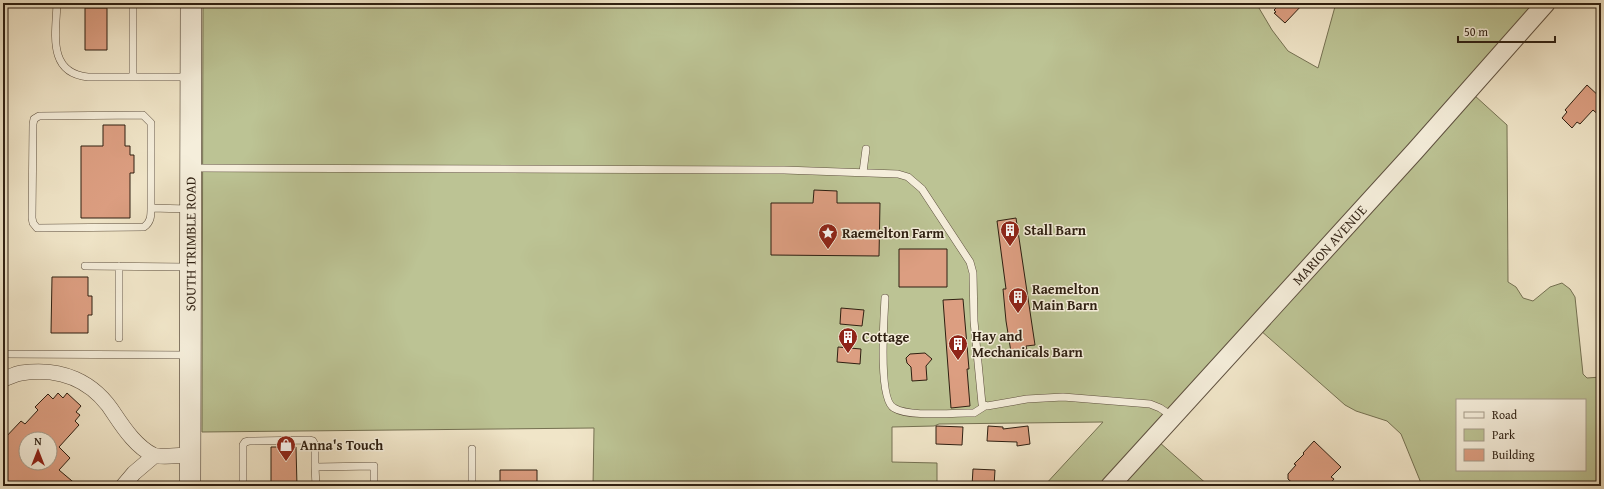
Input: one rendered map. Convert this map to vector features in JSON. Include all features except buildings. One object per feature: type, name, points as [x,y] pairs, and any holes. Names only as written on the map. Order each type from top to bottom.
[{"type":"main road","name":"SOUTH TRIMBLE ROAD","points":[[190,486],[191,3]]},
{"type":"street","name":"MARION AVENUE","points":[[1110,486],[1415,151],[1546,3]]},
{"type":"street","points":[[3,379],[19,374],[35,372],[62,375],[86,384],[103,398],[131,438],[154,456]]},
{"type":"street","points":[[124,486],[134,473],[154,456],[190,455]]},
{"type":"lane","points":[[56,3],[56,45],[58,56],[62,65],[76,76],[191,77]]},
{"type":"lane","points":[[133,3],[133,77]]},
{"type":"lane","points":[[143,115],[147,118],[151,123],[151,208],[150,220],[144,227],[37,228],[33,223],[32,218],[32,124],[34,118],[39,116],[143,115]]},
{"type":"lane","points":[[863,172],[866,149]]},
{"type":"lane","points":[[190,168],[784,170],[898,174],[908,177],[922,189],[970,262],[973,273],[974,321],[981,402],[985,406]]},
{"type":"lane","points":[[151,208],[190,209]]},
{"type":"lane","points":[[85,266],[190,267]]},
{"type":"lane","points":[[119,266],[119,338]]},
{"type":"lane","points":[[885,298],[883,341],[885,392],[888,403],[892,407],[907,413],[974,413],[985,406],[1027,399],[1079,398],[1150,404],[1160,408],[1173,417]]},
{"type":"lane","points":[[3,354],[190,355]]},
{"type":"lane","points":[[243,486],[243,445],[249,440],[313,441],[316,486]]},
{"type":"lane","points":[[472,449],[472,486]]},
{"type":"lane","points":[[315,467],[374,466],[374,486]]},
{"type":"green space","points":[[203,3],[1256,3],[1272,30],[1288,51],[1318,68],[1336,3],[1538,3],[1102,486],[1044,486],[1103,422],[939,424],[934,426],[892,427],[892,462],[937,463],[937,486],[593,486],[594,428],[202,432]]},
{"type":"green space","points":[[1474,95],[1507,125],[1508,282],[1516,287],[1523,298],[1533,301],[1550,287],[1562,283],[1570,289],[1575,297],[1583,374],[1587,378],[1601,377],[1601,486],[1419,486],[1421,483],[1401,434],[1387,421],[1356,411],[1345,405],[1260,330]]},
{"type":"green space","points":[[1159,442],[1209,486],[1118,486]]},
{"type":"place","name":"Stall Barn","points":[[1010,247]]},
{"type":"place","name":"Raemelton Farm","points":[[828,250]]},
{"type":"place","name":"Raemelton Main Barn","points":[[1018,314]]},
{"type":"place","name":"Cottage","points":[[848,354]]},
{"type":"place","name":"Hay and Mechanicals Barn","points":[[958,361]]},
{"type":"place","name":"Anna's Touch","points":[[286,462]]}]
